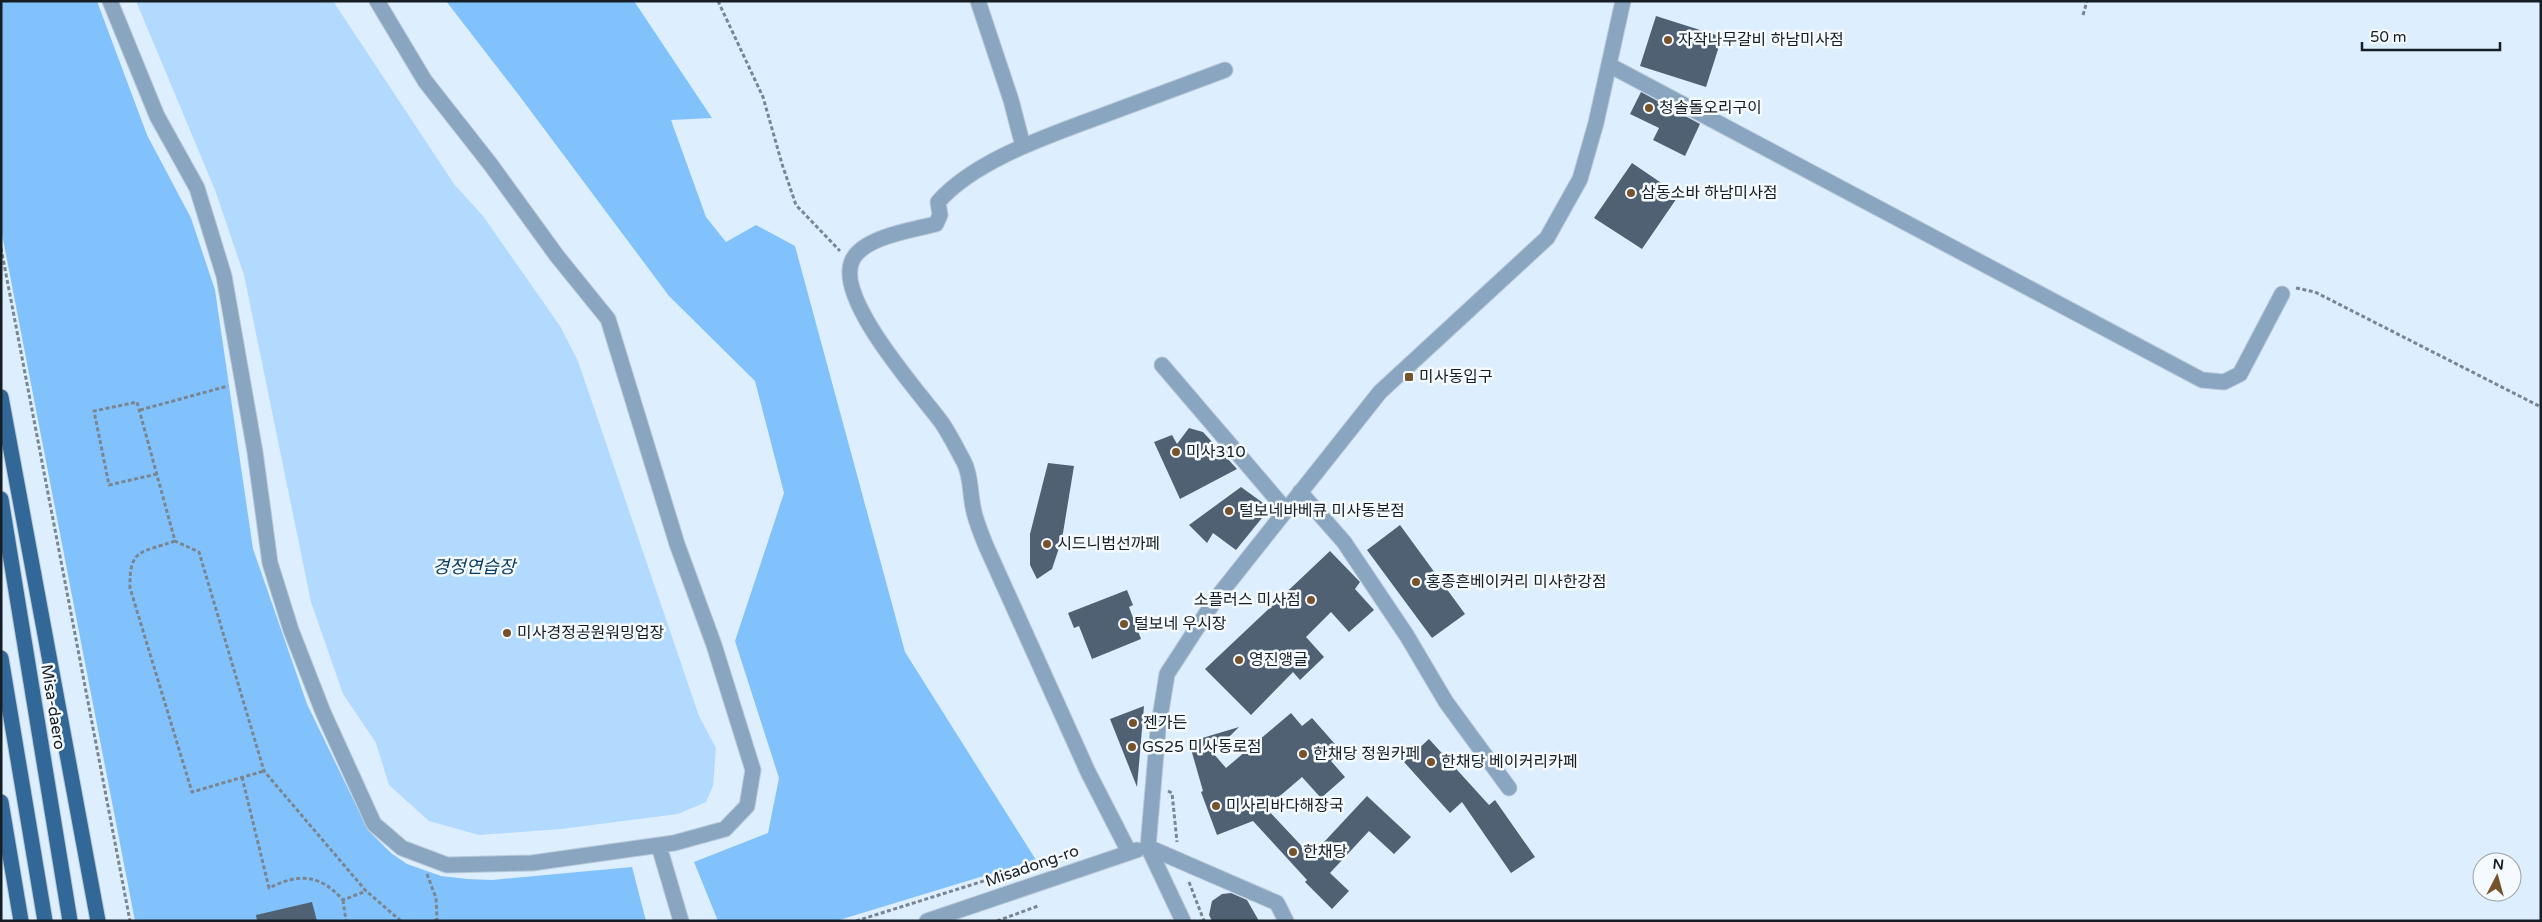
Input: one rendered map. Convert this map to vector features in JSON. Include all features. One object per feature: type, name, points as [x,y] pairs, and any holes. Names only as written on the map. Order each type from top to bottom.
[{"type":"main road","points":[[1,397],[98,921]]},
{"type":"main road","name":"Misa-daero","points":[[1,499],[70,921]]},
{"type":"main road","points":[[1,658],[44,921]]},
{"type":"main road","points":[[1,802],[21,921]]},
{"type":"street","points":[[110,1],[157,116],[198,188],[224,276],[244,382],[270,563],[291,630],[323,712],[374,824],[402,848],[447,866],[532,863],[659,846],[725,828],[747,806],[753,770],[714,645],[677,544],[608,319],[557,256],[491,165],[424,81],[377,1]]},
{"type":"street","points":[[978,1],[1011,100],[1023,146]]},
{"type":"street","points":[[1183,921],[1148,847],[1158,730],[1167,674],[1215,600],[1380,392],[1547,238],[1580,179],[1623,1]]},
{"type":"street","points":[[1609,65],[2174,367],[2202,380],[2224,382],[2240,374],[2282,294]]},
{"type":"street","points":[[1129,852],[1088,772],[986,546],[973,508],[966,465],[943,424],[879,340],[856,303],[849,280],[851,262],[860,249],[872,243],[936,224],[940,215],[938,202],[943,196],[958,183],[1023,146],[1224,70]]},
{"type":"street","points":[[1162,365],[1286,510]]},
{"type":"street","points":[[1300,492],[1344,542],[1407,636],[1446,702],[1509,788]]},
{"type":"street","points":[[659,846],[681,921]]},
{"type":"street","points":[[1148,847],[1277,902],[1286,921]]},
{"type":"street","name":"Misadong-ro","points":[[927,921],[1148,847]]},
{"type":"path","points":[[718,1],[763,97],[796,205],[851,262]]},
{"type":"path","points":[[2083,16],[2087,1]]},
{"type":"path","points":[[1,248],[130,921]]},
{"type":"path","points":[[2282,294],[2288,288],[2300,287],[2315,292],[2541,407]]},
{"type":"path","points":[[140,410],[244,382]]},
{"type":"path","points":[[157,474],[109,484],[94,411],[137,402],[140,410],[175,541]]},
{"type":"path","points":[[264,770],[192,792],[130,588],[130,566],[139,553],[175,541],[199,552],[264,770],[366,891],[401,921]]},
{"type":"path","points":[[242,777],[269,888],[289,878],[309,878],[333,889],[343,900],[346,921]]},
{"type":"path","points":[[420,855],[436,898],[436,919],[434,921]]},
{"type":"path","points":[[856,921],[1026,868]]},
{"type":"path","points":[[1188,882],[1204,921]]},
{"type":"path","points":[[343,900],[366,891]]},
{"type":"path","points":[[997,921],[1038,906]]},
{"type":"shaded area","points":[[1,1],[97,1],[147,135],[191,218],[215,290],[253,549],[307,704],[368,830],[391,853],[407,864],[441,876],[492,880],[632,867],[646,921],[135,921],[1,229]]},
{"type":"shaded area","points":[[446,1],[634,1],[712,118],[671,120],[706,217],[726,242],[756,225],[795,246],[905,652],[1036,860],[836,921],[718,921],[694,862],[768,833],[779,778],[735,641],[784,493],[755,381],[669,296]]},
{"type":"water","name":"경정연습장","points":[[136,1],[333,1],[454,184],[483,216],[560,326],[578,361],[699,716],[716,748],[713,786],[706,802],[678,814],[561,829],[479,835],[429,821],[389,785],[376,743],[343,694],[311,602],[244,275],[215,190]]},
{"type":"building","points":[[1656,16],[1722,37],[1706,87],[1640,66]]},
{"type":"building","points":[[1641,92],[1700,124],[1685,156],[1653,140],[1659,128],[1630,114]]},
{"type":"building","points":[[1632,163],[1679,195],[1642,249],[1594,218]]},
{"type":"building","points":[[1189,428],[1203,432],[1237,469],[1180,499],[1154,442],[1172,435],[1177,444]]},
{"type":"building","points":[[1048,463],[1074,466],[1062,539],[1052,569],[1037,579],[1030,565],[1030,534]]},
{"type":"building","points":[[1241,487],[1270,508],[1236,550],[1213,533],[1207,543],[1189,525]]},
{"type":"building","name":"홍종흔베이커리 미사한강점","points":[[1400,525],[1465,614],[1432,638],[1367,550]]},
{"type":"building","points":[[1330,551],[1360,582],[1355,589],[1374,610],[1349,632],[1331,612],[1306,637],[1324,657],[1300,680],[1293,672],[1251,715],[1205,669]]},
{"type":"building","points":[[1127,590],[1133,605],[1129,607],[1141,639],[1092,659],[1079,626],[1074,628],[1068,613]]},
{"type":"building","points":[[1144,706],[1137,787],[1110,719]]},
{"type":"building","points":[[1291,713],[1302,726],[1312,718],[1342,752],[1331,761],[1345,777],[1321,798],[1302,777],[1266,808],[1311,856],[1367,796],[1411,837],[1394,854],[1369,831],[1330,873],[1349,891],[1332,909],[1305,882],[1307,880],[1253,821],[1217,835],[1201,792],[1203,791],[1189,742],[1239,727],[1213,753],[1226,768]]},
{"type":"building","points":[[1429,739],[1489,805],[1495,800],[1535,857],[1511,873],[1462,802],[1450,813],[1404,762]]},
{"type":"building","points":[[1231,893],[1247,900],[1259,921],[1212,921],[1209,915],[1212,901],[1222,894]]},
{"type":"building","points":[[312,902],[317,921],[257,921],[256,915]]},
{"type":"place","name":"자작나무갈비 하남미사점","points":[[1668,40]]},
{"type":"place","name":"청솔돌오리구이","points":[[1649,108]]},
{"type":"place","name":"삼동소바 하남미사점","points":[[1631,193]]},
{"type":"place","name":"미사동입구","points":[[1409,377]]},
{"type":"place","name":"미사310","points":[[1176,452]]},
{"type":"place","name":"털보네바베큐 미사동본점","points":[[1229,511]]},
{"type":"place","name":"시드니범선까페","points":[[1047,544]]},
{"type":"place","name":"홍종흔베이커리 미사한강점","points":[[1416,582]]},
{"type":"place","name":"소플러스 미사점","points":[[1311,600]]},
{"type":"place","name":"털보네 우시장","points":[[1124,624]]},
{"type":"place","name":"미사경정공원워밍업장","points":[[507,633]]},
{"type":"place","name":"영진앵글","points":[[1239,660]]},
{"type":"place","name":"젠가든","points":[[1133,723]]},
{"type":"place","name":"GS25 미사동로점","points":[[1132,747]]},
{"type":"place","name":"한채당 정원카페","points":[[1303,754]]},
{"type":"place","name":"한채당 베이커리카페","points":[[1431,762]]},
{"type":"place","name":"미사리바다해장국","points":[[1216,806]]},
{"type":"place","name":"한채당","points":[[1293,852]]}]
